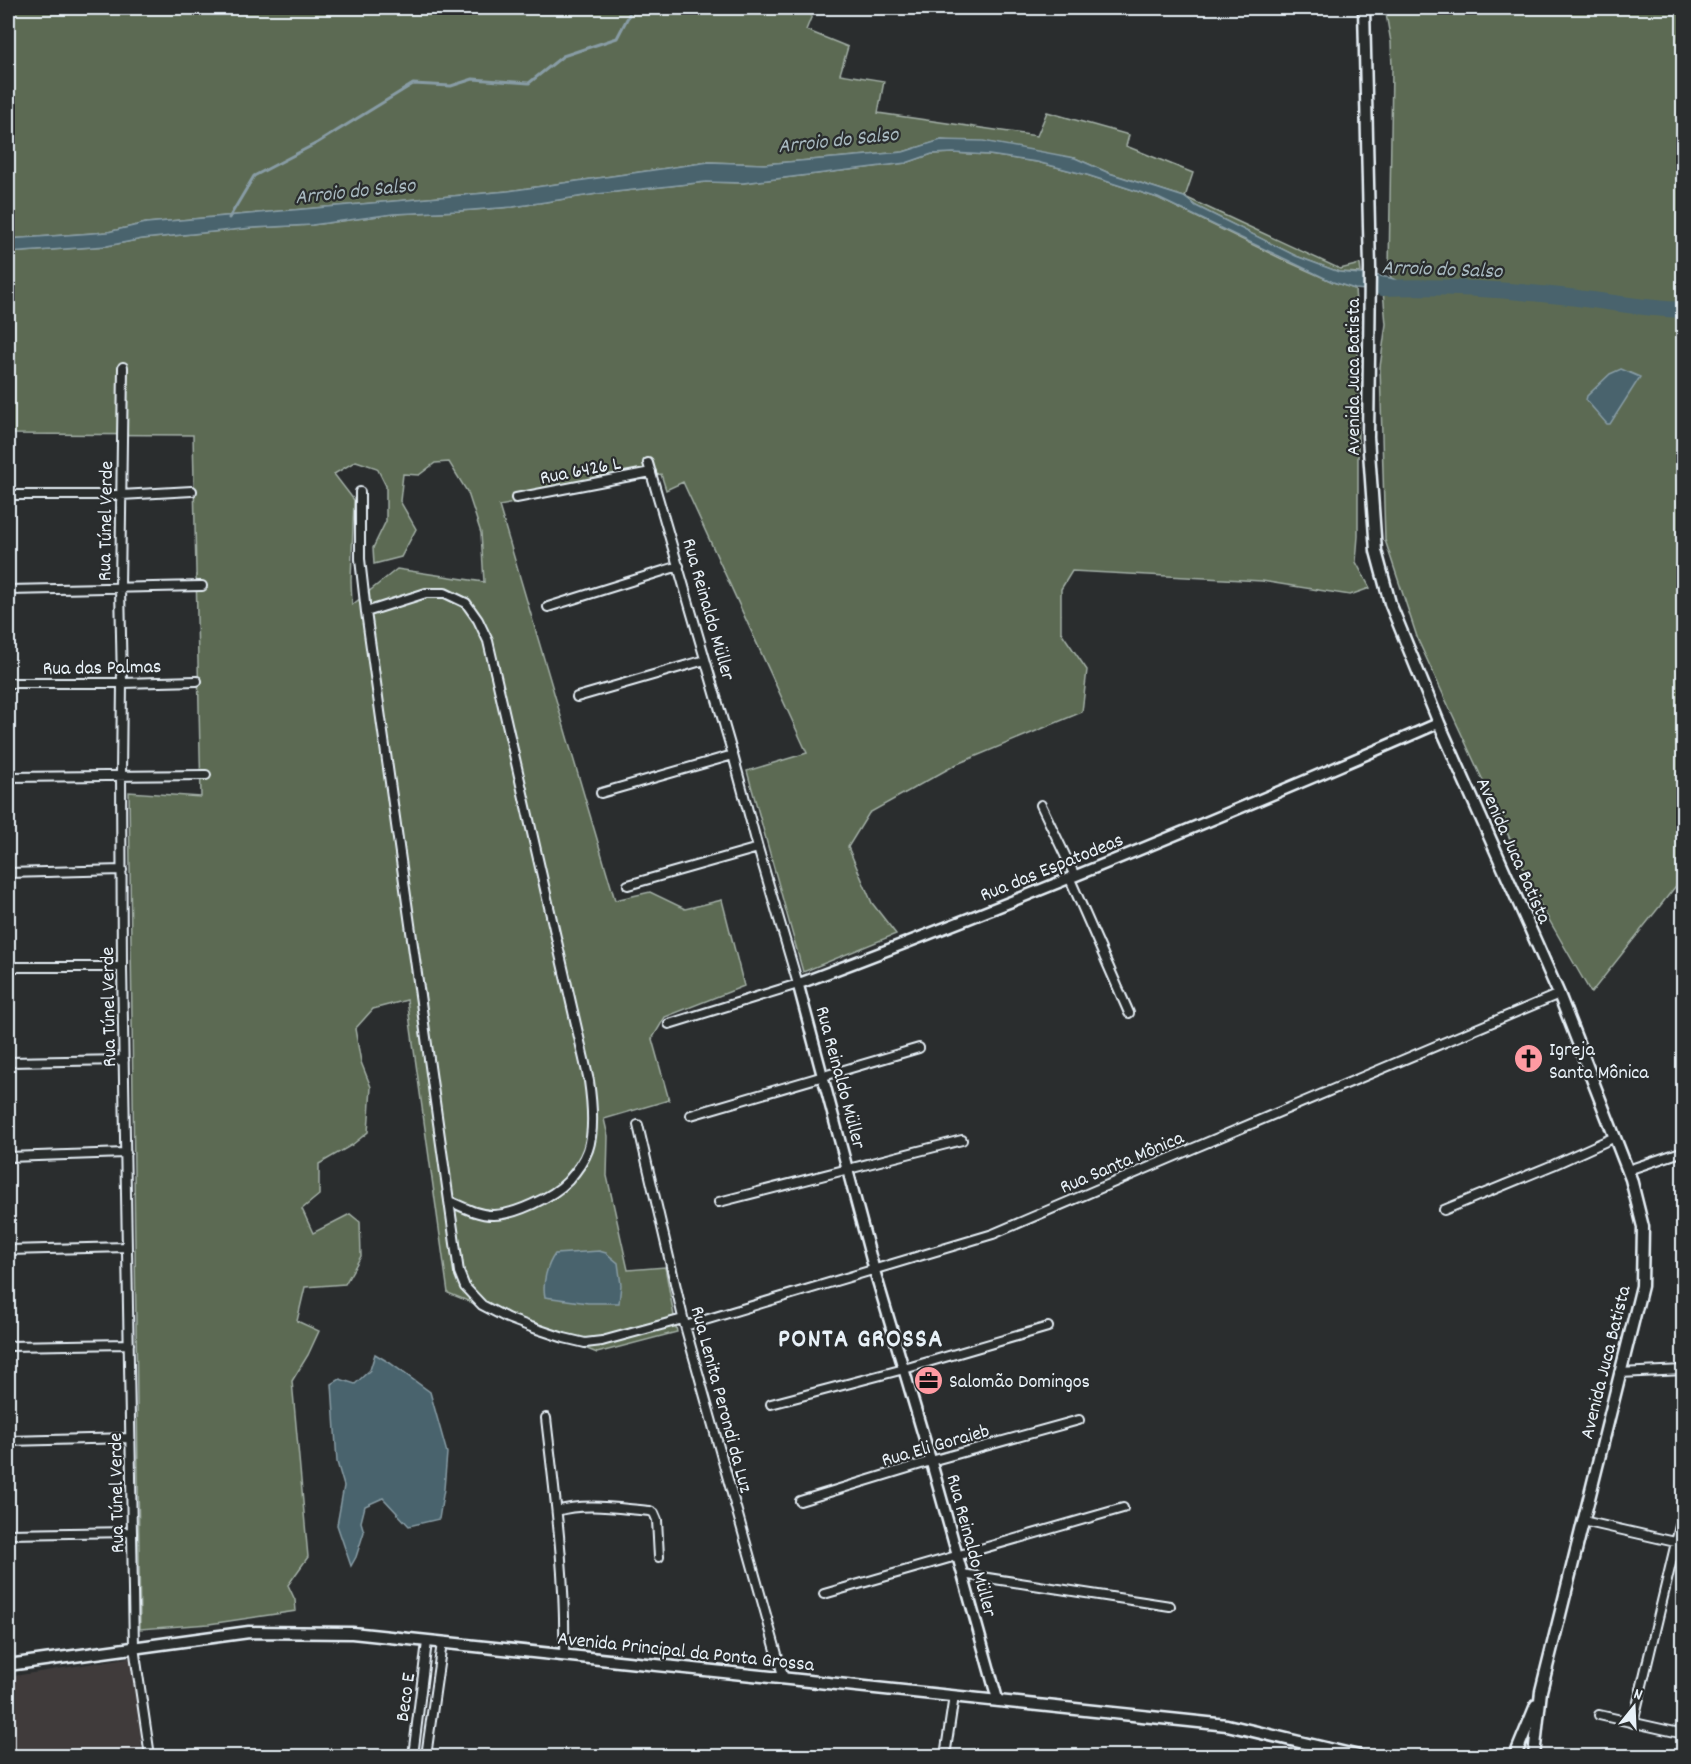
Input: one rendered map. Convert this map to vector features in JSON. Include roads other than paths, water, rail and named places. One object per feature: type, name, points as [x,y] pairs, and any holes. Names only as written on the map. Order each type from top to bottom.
[{"type":"main road","name":"Avenida Juca Batista","points":[[1364,8],[1370,269],[1368,437],[1376,551],[1390,603],[1438,723],[1559,994],[1628,1170],[1643,1227],[1642,1286],[1541,1691],[1534,1756]]},
{"type":"main road","name":"Avenida Principal da Ponta Grossa","points":[[8,1665],[249,1632],[352,1633],[1227,1725],[1359,1756]]},
{"type":"main road","name":"Avenida Juca Batista","points":[[1515,1756],[1541,1691]]},
{"type":"street","name":"Rua Túnel Verde","points":[[123,367],[120,588],[122,967],[130,1438],[135,1647],[150,1756]]},
{"type":"street","name":"Rua Reinaldo Müller","points":[[648,463],[798,984],[874,1269],[931,1461],[998,1701]]},
{"type":"street","name":"Rua 6426 L","points":[[516,498],[651,472]]},
{"type":"street","points":[[8,495],[121,495],[192,491]]},
{"type":"street","name":"Rua Santa Mônica","points":[[360,492],[360,559],[366,612],[459,1272],[465,1287],[482,1305],[507,1318],[564,1338],[585,1342],[602,1341],[684,1323],[993,1234],[1559,994]]},
{"type":"street","points":[[548,607],[679,566]]},
{"type":"street","points":[[8,590],[202,586]]},
{"type":"street","points":[[366,612],[426,593],[445,593],[466,603],[478,620],[488,642],[591,1091],[592,1121],[588,1149],[580,1166],[566,1183],[534,1203],[495,1215],[478,1214],[449,1201]]},
{"type":"street","points":[[577,697],[705,660]]},
{"type":"street","name":"Rua das Palmas","points":[[8,683],[197,681]]},
{"type":"street","name":"Rua das Espatodeas","points":[[669,1024],[798,984],[945,929],[1266,797],[1438,723]]},
{"type":"street","points":[[601,793],[733,755]]},
{"type":"street","points":[[8,777],[206,775]]},
{"type":"street","points":[[1041,805],[1129,1012]]},
{"type":"street","points":[[628,885],[758,848]]},
{"type":"street","points":[[8,873],[122,870]]},
{"type":"street","points":[[8,966],[122,967]]},
{"type":"street","points":[[692,1115],[919,1048]]},
{"type":"street","points":[[8,1062],[124,1060]]},
{"type":"street","name":"Rua Lenita Perondi da Luz","points":[[638,1125],[684,1323],[784,1679]]},
{"type":"street","points":[[1444,1210],[1615,1137]]},
{"type":"street","points":[[719,1202],[962,1140]]},
{"type":"street","points":[[1628,1170],[1683,1151]]},
{"type":"street","points":[[8,1157],[126,1154]]},
{"type":"street","points":[[8,1250],[127,1247]]},
{"type":"street","points":[[771,1404],[904,1369],[1048,1327]]},
{"type":"street","points":[[8,1346],[129,1344]]},
{"type":"street","points":[[1619,1373],[1683,1370]]},
{"type":"street","points":[[546,1418],[557,1511],[565,1621],[564,1656]]},
{"type":"street","name":"Rua Eli Goraieb","points":[[800,1501],[931,1461],[1079,1420]]},
{"type":"street","points":[[8,1441],[130,1438]]},
{"type":"street","points":[[557,1511],[568,1507],[650,1511],[654,1513],[657,1520],[659,1557]]},
{"type":"street","points":[[824,1594],[1123,1508]]},
{"type":"street","points":[[1633,1723],[1680,1544],[1683,1509]]},
{"type":"street","points":[[1583,1521],[1680,1544]]},
{"type":"street","points":[[8,1534],[132,1532]]},
{"type":"street","points":[[962,1574],[1170,1606]]},
{"type":"street","name":"Beco E","points":[[413,1756],[427,1642]]},
{"type":"street","points":[[426,1756],[442,1643]]},
{"type":"street","points":[[945,1756],[954,1696]]},
{"type":"street","points":[[1599,1715],[1683,1734]]},
{"type":"water","points":[[941,140],[983,141],[1075,158],[1109,173],[1184,197],[1196,206],[1296,256],[1339,272],[1391,278],[1406,285],[1399,293],[1355,289],[1333,282],[1158,198],[1037,162],[989,155],[953,153],[932,154],[906,163],[743,183],[706,182],[597,194],[513,207],[393,214],[312,225],[252,228],[142,239],[107,246],[8,253],[8,239],[108,232],[146,223],[508,191],[709,162],[764,164],[903,152]]},
{"type":"water","points":[[1621,369],[1640,377],[1610,424],[1607,424],[1586,400],[1587,396],[1610,374]]},
{"type":"water","points":[[599,1251],[606,1253],[618,1263],[621,1285],[619,1303],[588,1303],[545,1297],[546,1274],[555,1254]]},
{"type":"water","points":[[375,1354],[430,1392],[447,1453],[444,1489],[439,1519],[409,1526],[383,1498],[365,1506],[361,1522],[364,1532],[351,1566],[337,1525],[344,1486],[337,1462],[332,1384],[340,1379],[355,1384],[370,1370]]},
{"type":"waterway","points":[[229,218],[254,176],[317,143],[413,84],[451,86],[473,79],[529,83],[563,56],[617,38],[629,15],[630,8]]},
{"type":"waterway","name":"Arroio do Salso","points":[[1382,288],[1509,291],[1684,310]]},
{"type":"place","name":"Igreja Santa Mônica","points":[[1528,1059]]},
{"type":"place","name":"Salomão Domingos","points":[[928,1380]]},
{"type":"district","name":"PONTA GROSSA","points":[[861,1337]]}]
